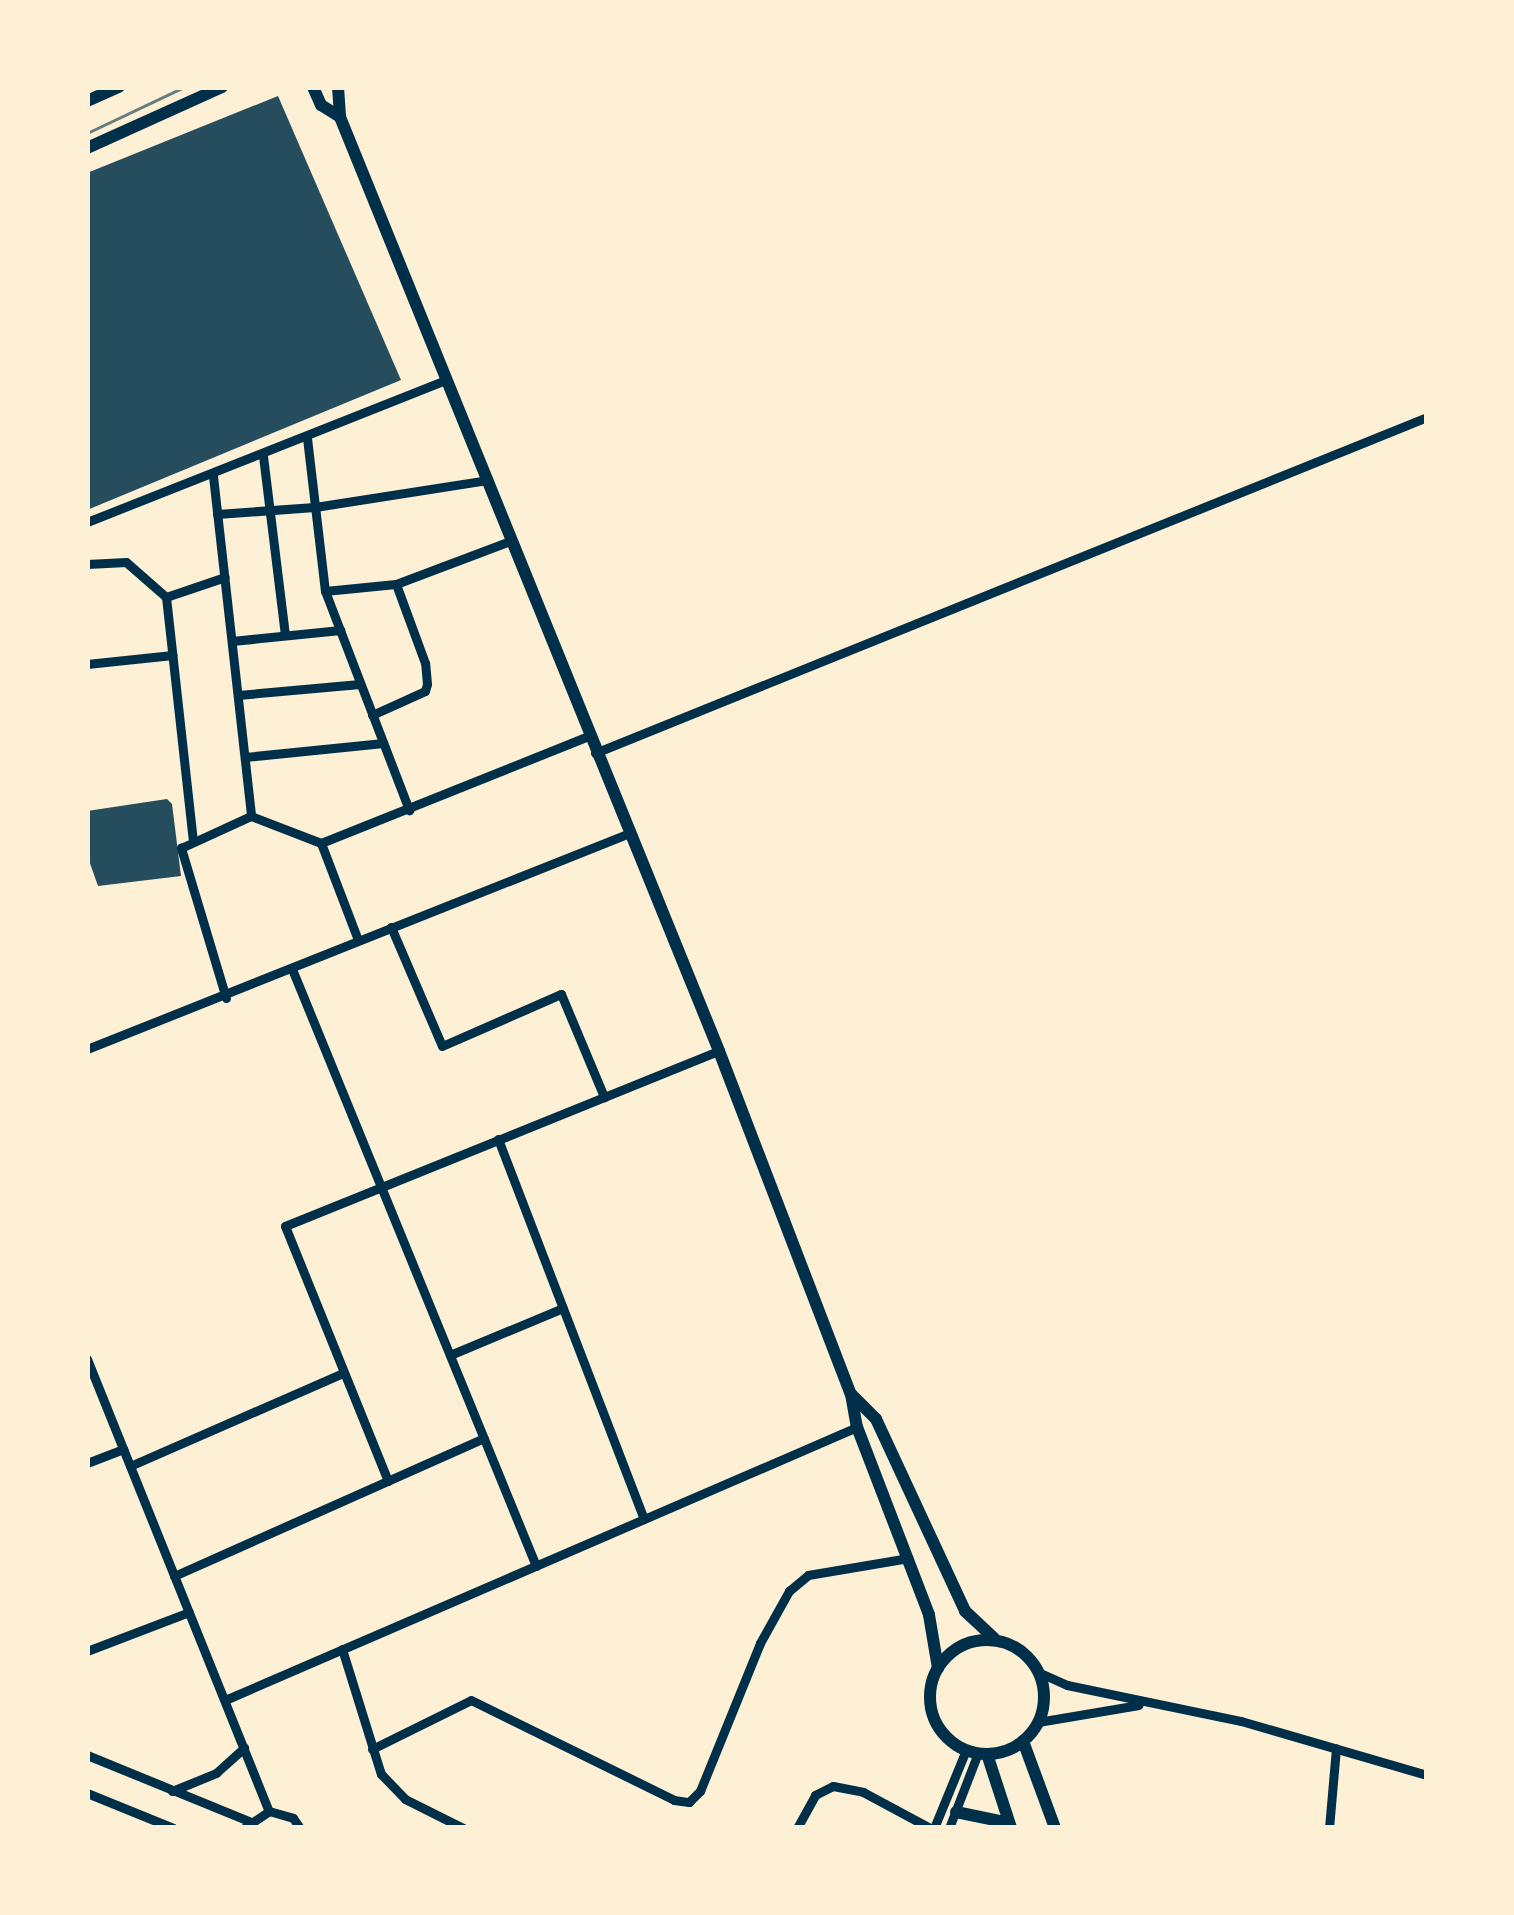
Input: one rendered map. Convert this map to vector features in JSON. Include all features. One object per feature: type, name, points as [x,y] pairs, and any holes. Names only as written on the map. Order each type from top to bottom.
[{"type":"street","points":[[87,101],[118,87]]},
{"type":"street","points":[[87,148],[222,87]]},
{"type":"street","points":[[313,87],[321,105],[340,117]]},
{"type":"street","points":[[338,87],[340,117],[718,1051],[851,1394],[857,1427],[929,1615],[938,1668]]},
{"type":"street","points":[[87,522],[446,380]]},
{"type":"street","points":[[595,753],[1427,417]]},
{"type":"street","points":[[307,438],[325,591],[409,810]]},
{"type":"street","points":[[263,456],[285,635]]},
{"type":"street","points":[[213,476],[251,816]]},
{"type":"street","points":[[217,514],[315,507],[487,480]]},
{"type":"street","points":[[325,591],[395,584],[510,541]]},
{"type":"street","points":[[87,564],[126,562],[166,597],[193,842]]},
{"type":"street","points":[[166,597],[225,577]]},
{"type":"street","points":[[372,715],[425,691],[428,684],[425,663],[395,584]]},
{"type":"street","points":[[232,641],[340,630]]},
{"type":"street","points":[[87,664],[173,655]]},
{"type":"street","points":[[238,695],[360,684]]},
{"type":"street","points":[[226,998],[181,848],[251,816],[321,843],[588,736]]},
{"type":"street","points":[[245,757],[383,743]]},
{"type":"street","points":[[87,1049],[226,998],[358,940],[627,834]]},
{"type":"street","points":[[321,843],[358,940]]},
{"type":"street","points":[[391,927],[442,1046],[561,994],[604,1097]]},
{"type":"street","points":[[292,969],[536,1565]]},
{"type":"street","points":[[388,1481],[285,1226],[718,1051]]},
{"type":"street","points":[[498,1139],[644,1519]]},
{"type":"street","points":[[450,1355],[563,1308]]},
{"type":"street","points":[[87,1360],[269,1811]]},
{"type":"street","points":[[130,1466],[343,1373]]},
{"type":"street","points":[[851,1394],[876,1419],[965,1611],[988,1635],[1010,1644],[1038,1672],[1146,1704],[1241,1721],[1427,1775]]},
{"type":"street","points":[[225,1700],[857,1427]]},
{"type":"street","points":[[174,1576],[484,1438]]},
{"type":"street","points":[[87,1463],[123,1449]]},
{"type":"street","points":[[372,1749],[471,1700],[674,1800],[689,1802],[700,1791],[760,1643],[789,1591],[808,1575],[910,1558]]},
{"type":"street","points":[[87,1651],[189,1612]]},
{"type":"street","points":[[1010,1644],[977,1640],[948,1654],[938,1668],[932,1683],[933,1715],[952,1742],[977,1752],[1023,1741],[1043,1706],[1038,1672]]},
{"type":"street","points":[[342,1649],[381,1774],[405,1799],[463,1828]]},
{"type":"street","points":[[1038,1722],[1146,1704]]},
{"type":"street","points":[[1023,1741],[1055,1828]]},
{"type":"street","points":[[170,1792],[216,1773],[244,1748]]},
{"type":"street","points":[[1329,1828],[1336,1748]]},
{"type":"street","points":[[949,1828],[977,1752]]},
{"type":"street","points":[[977,1752],[1010,1826]]},
{"type":"street","points":[[797,1828],[815,1796],[832,1786],[863,1792],[932,1828],[977,1752]]},
{"type":"street","points":[[87,1755],[247,1824],[269,1811],[282,1812],[300,1828]]},
{"type":"street","points":[[88,1796],[173,1828]]},
{"type":"street","points":[[956,1812],[1010,1826]]},
{"type":"building","points":[[278,96],[401,380],[87,510],[87,173]]},
{"type":"building","points":[[167,799],[172,804],[181,876],[98,886],[87,855],[87,811]]},
{"type":"tram line","points":[[87,133],[184,87]]}]
